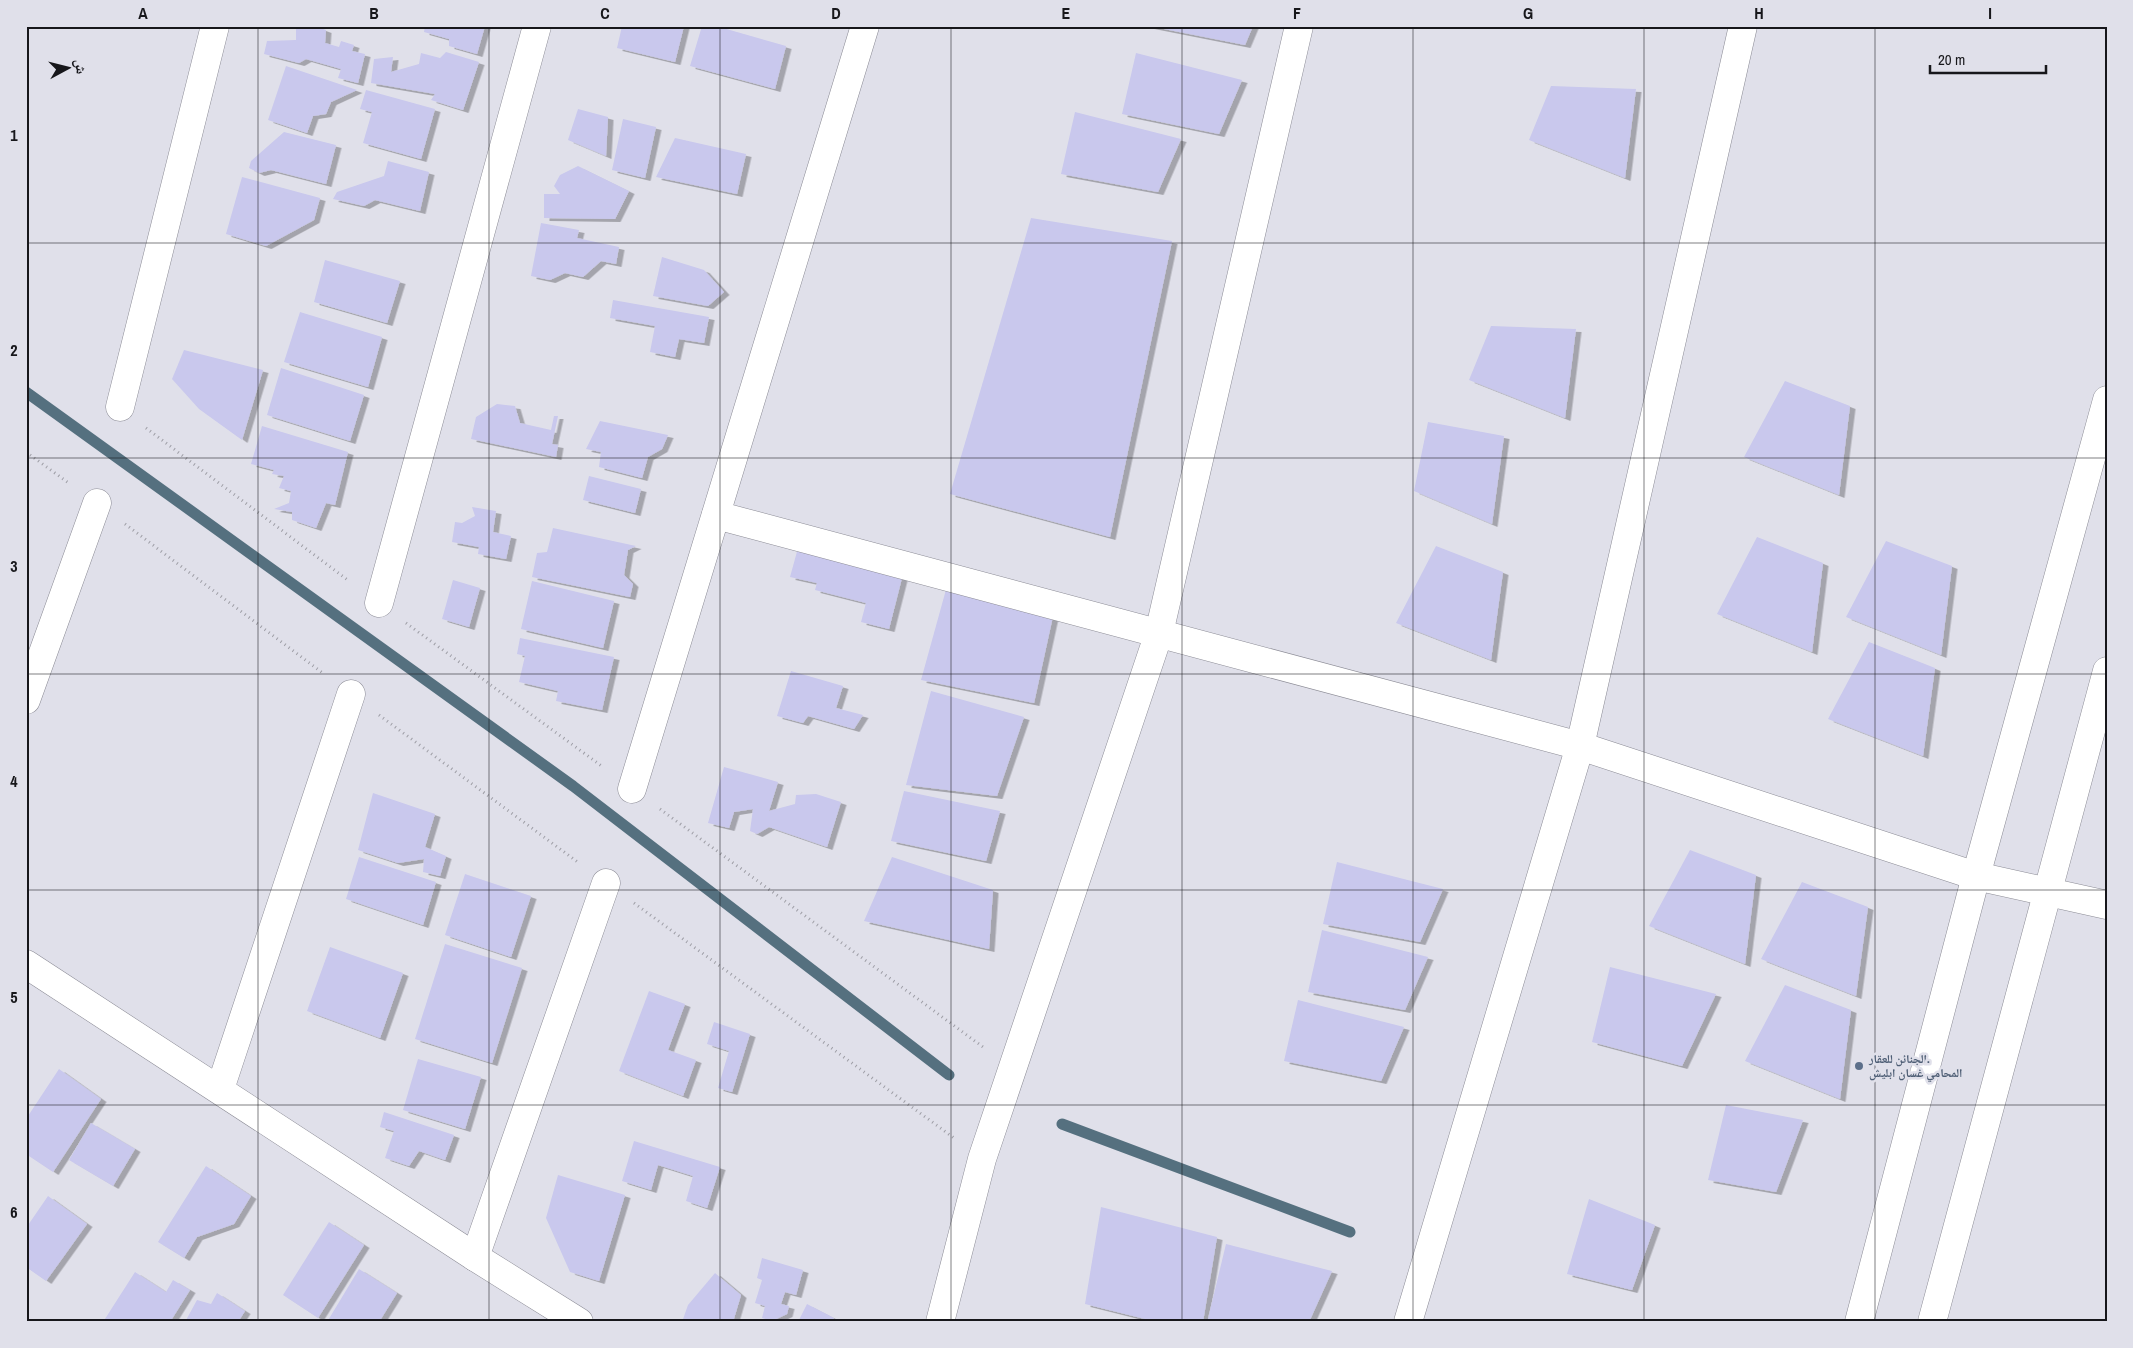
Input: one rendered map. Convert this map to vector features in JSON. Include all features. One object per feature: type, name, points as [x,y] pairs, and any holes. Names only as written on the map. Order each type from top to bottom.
[{"type":"street","points":[[120,407],[215,26]]},
{"type":"street","points":[[378,603],[537,26]]},
{"type":"street","points":[[632,788],[864,26]]},
{"type":"street","points":[[940,1322],[982,1159],[1159,633],[1299,26]]},
{"type":"street","points":[[1408,1322],[1580,746],[1743,26]]},
{"type":"street","points":[[1859,1322],[1976,876],[2107,400]]},
{"type":"street","points":[[26,700],[97,504]]},
{"type":"street","points":[[716,514],[1580,746],[1976,876],[2107,905]]},
{"type":"street","points":[[1932,1322],[2107,671]]},
{"type":"street","points":[[220,1089],[351,694]]},
{"type":"street","points":[[475,1257],[606,882]]},
{"type":"street","points":[[26,964],[475,1257],[579,1322]]},
{"type":"path","points":[[120,407],[378,603],[1012,1068]]},
{"type":"path","points":[[26,452],[982,1159]]},
{"type":"building","points":[[296,26],[315,26],[326,30],[325,43],[339,47],[341,41],[354,45],[352,51],[365,54],[358,83],[338,78],[341,69],[306,59],[299,63],[264,54],[267,41],[296,40]]},
{"type":"building","points":[[425,26],[485,26],[477,54],[449,46],[449,39],[424,32]]},
{"type":"building","points":[[622,26],[684,26],[675,62],[617,48]]},
{"type":"building","points":[[702,26],[716,26],[786,46],[775,89],[690,66]]},
{"type":"building","points":[[1149,26],[1253,26],[1245,45]]},
{"type":"building","points":[[446,52],[479,62],[463,110],[431,100],[435,94],[371,83],[374,59],[393,57],[391,72],[419,64],[421,53],[440,58]]},
{"type":"building","points":[[1136,53],[1242,80],[1219,134],[1122,114]]},
{"type":"building","points":[[286,66],[357,90],[331,102],[326,114],[313,116],[307,133],[268,120]]},
{"type":"building","points":[[1551,86],[1636,89],[1625,178],[1529,140]]},
{"type":"building","points":[[366,90],[435,109],[421,159],[363,143],[372,112],[360,109]]},
{"type":"building","points":[[578,109],[608,117],[606,156],[568,140]]},
{"type":"building","points":[[1075,112],[1181,139],[1158,192],[1061,174]]},
{"type":"building","points":[[623,119],[656,127],[645,178],[612,170]]},
{"type":"building","points":[[284,132],[336,145],[326,184],[271,170],[259,173],[249,168],[251,161]]},
{"type":"building","points":[[675,138],[746,154],[737,194],[656,177]]},
{"type":"building","points":[[388,161],[429,172],[420,211],[375,200],[364,206],[333,199],[337,192],[384,176]]},
{"type":"building","points":[[578,166],[629,191],[615,219],[544,218],[544,194],[560,194],[554,186],[560,175]]},
{"type":"building","points":[[242,177],[320,198],[314,220],[266,246],[226,234]]},
{"type":"building","points":[[1031,218],[1172,241],[1110,537],[950,494]]},
{"type":"building","points":[[541,223],[579,230],[577,238],[619,247],[616,264],[601,261],[583,277],[565,273],[550,280],[531,276]]},
{"type":"building","points":[[662,257],[704,270],[724,292],[708,306],[653,296]]},
{"type":"building","points":[[325,260],[400,281],[387,323],[314,302]]},
{"type":"building","points":[[613,300],[709,317],[704,343],[679,339],[675,357],[650,352],[655,326],[610,318]]},
{"type":"building","points":[[300,312],[382,337],[368,387],[284,362]]},
{"type":"building","points":[[1491,326],[1576,329],[1565,418],[1469,380]]},
{"type":"building","points":[[184,350],[263,370],[242,440],[199,409],[172,379]]},
{"type":"building","points":[[281,368],[364,395],[350,441],[267,415]]},
{"type":"building","points":[[1785,381],[1850,406],[1839,495],[1744,457]]},
{"type":"building","points":[[497,404],[515,406],[520,423],[551,430],[554,416],[558,416],[552,444],[558,445],[556,457],[471,439],[476,417]]},
{"type":"building","points":[[600,421],[668,435],[662,449],[648,457],[642,478],[599,467],[601,452],[586,449]]},
{"type":"building","points":[[1428,422],[1504,436],[1492,524],[1414,491]]},
{"type":"building","points":[[262,426],[348,452],[335,505],[326,503],[316,528],[292,520],[292,512],[274,509],[289,503],[291,491],[279,488],[284,476],[272,474],[274,470],[251,464]]},
{"type":"building","points":[[589,476],[641,489],[635,513],[583,500]]},
{"type":"building","points":[[472,507],[496,511],[493,532],[511,536],[506,559],[478,554],[479,547],[452,542],[455,522],[462,523],[475,516]]},
{"type":"building","points":[[553,528],[636,546],[628,550],[624,575],[633,584],[630,597],[532,577],[537,553],[547,552]]},
{"type":"building","points":[[1757,537],[1823,563],[1812,652],[1717,614]]},
{"type":"building","points":[[1886,541],[1952,566],[1941,655],[1846,617]]},
{"type":"building","points":[[1436,546],[1503,572],[1491,660],[1396,623]]},
{"type":"building","points":[[798,548],[903,574],[889,629],[861,622],[866,603],[815,590],[817,583],[790,577]]},
{"type":"building","points":[[453,580],[480,588],[469,627],[442,619]]},
{"type":"building","points":[[532,581],[614,601],[603,648],[521,629]]},
{"type":"building","points":[[947,586],[1053,616],[1034,703],[921,680]]},
{"type":"building","points":[[520,638],[614,657],[602,710],[556,701],[558,691],[519,682],[525,656],[517,654]]},
{"type":"building","points":[[1869,642],[1935,668],[1923,756],[1828,719]]},
{"type":"building","points":[[791,671],[843,686],[836,708],[863,715],[854,729],[808,716],[803,723],[777,716]]},
{"type":"building","points":[[931,691],[1024,717],[997,796],[906,785]]},
{"type":"building","points":[[724,767],[778,782],[769,811],[795,804],[796,795],[816,794],[841,802],[827,847],[769,827],[757,834],[750,831],[753,809],[734,812],[729,828],[708,823]]},
{"type":"building","points":[[904,791],[1000,811],[986,861],[891,841]]},
{"type":"building","points":[[373,793],[435,814],[425,847],[446,856],[440,876],[423,872],[424,859],[398,863],[358,850]]},
{"type":"building","points":[[1690,850],[1756,875],[1745,964],[1649,926]]},
{"type":"building","points":[[359,857],[436,882],[423,925],[346,899]]},
{"type":"building","points":[[892,857],[993,890],[989,949],[864,921]]},
{"type":"building","points":[[1337,862],[1443,889],[1420,942],[1323,924]]},
{"type":"building","points":[[465,874],[531,896],[511,957],[445,935]]},
{"type":"building","points":[[1802,882],[1868,907],[1856,996],[1761,959]]},
{"type":"building","points":[[1322,930],[1428,957],[1405,1010],[1308,992]]},
{"type":"building","points":[[445,944],[522,968],[492,1063],[415,1039]]},
{"type":"building","points":[[330,947],[403,973],[380,1038],[307,1011]]},
{"type":"building","points":[[1610,967],[1716,994],[1682,1066],[1592,1042]]},
{"type":"building","points":[[1785,985],[1851,1010],[1840,1099],[1745,1061]]},
{"type":"building","points":[[649,991],[685,1004],[668,1050],[696,1060],[683,1096],[619,1071]]},
{"type":"building","points":[[1298,1000],[1404,1027],[1381,1081],[1284,1061]]},
{"type":"building","points":[[714,1022],[750,1034],[732,1092],[718,1088],[729,1051],[707,1044]]},
{"type":"building","points":[[418,1059],[481,1077],[465,1129],[403,1110]]},
{"type":"building","points":[[59,1069],[101,1099],[53,1172],[26,1154],[26,1119]]},
{"type":"building","points":[[1726,1105],[1803,1120],[1776,1192],[1708,1180]]},
{"type":"building","points":[[384,1112],[454,1135],[445,1160],[419,1151],[409,1166],[385,1158],[394,1131],[380,1127]]},
{"type":"building","points":[[91,1123],[135,1149],[113,1186],[69,1160]]},
{"type":"building","points":[[634,1141],[720,1167],[707,1208],[686,1201],[693,1176],[658,1165],[651,1190],[622,1181]]},
{"type":"building","points":[[206,1166],[251,1196],[234,1224],[197,1237],[184,1258],[158,1242]]},
{"type":"building","points":[[558,1175],[625,1195],[599,1281],[570,1272],[546,1218]]},
{"type":"building","points":[[48,1196],[87,1224],[46,1281],[26,1267],[26,1228]]},
{"type":"building","points":[[1589,1199],[1655,1225],[1632,1290],[1567,1274]]},
{"type":"building","points":[[1101,1207],[1217,1237],[1203,1322],[1157,1322],[1085,1304]]},
{"type":"building","points":[[329,1222],[364,1245],[318,1318],[283,1295]]},
{"type":"building","points":[[1226,1244],[1332,1271],[1309,1322],[1218,1322],[1208,1319]]},
{"type":"building","points":[[762,1258],[803,1270],[796,1295],[785,1292],[781,1304],[789,1306],[787,1314],[772,1321],[762,1318],[765,1306],[755,1303],[762,1280],[757,1278]]},
{"type":"building","points":[[359,1269],[397,1293],[379,1322],[327,1322]]},
{"type":"building","points":[[135,1272],[166,1292],[173,1280],[190,1290],[170,1322],[103,1322]]},
{"type":"building","points":[[715,1273],[741,1295],[733,1322],[682,1322],[688,1305]]},
{"type":"building","points":[[217,1293],[245,1311],[238,1322],[185,1322],[197,1300],[211,1304]]},
{"type":"building","points":[[807,1304],[834,1318],[832,1322],[798,1322]]},
{"type":"waterway","points":[[26,392],[573,786],[949,1075]]},
{"type":"waterway","points":[[1062,1124],[1350,1232]]},
{"type":"place","name":"الجنائن للعقار. المحامي غسان ابليش","points":[[1859,1066]]}]
